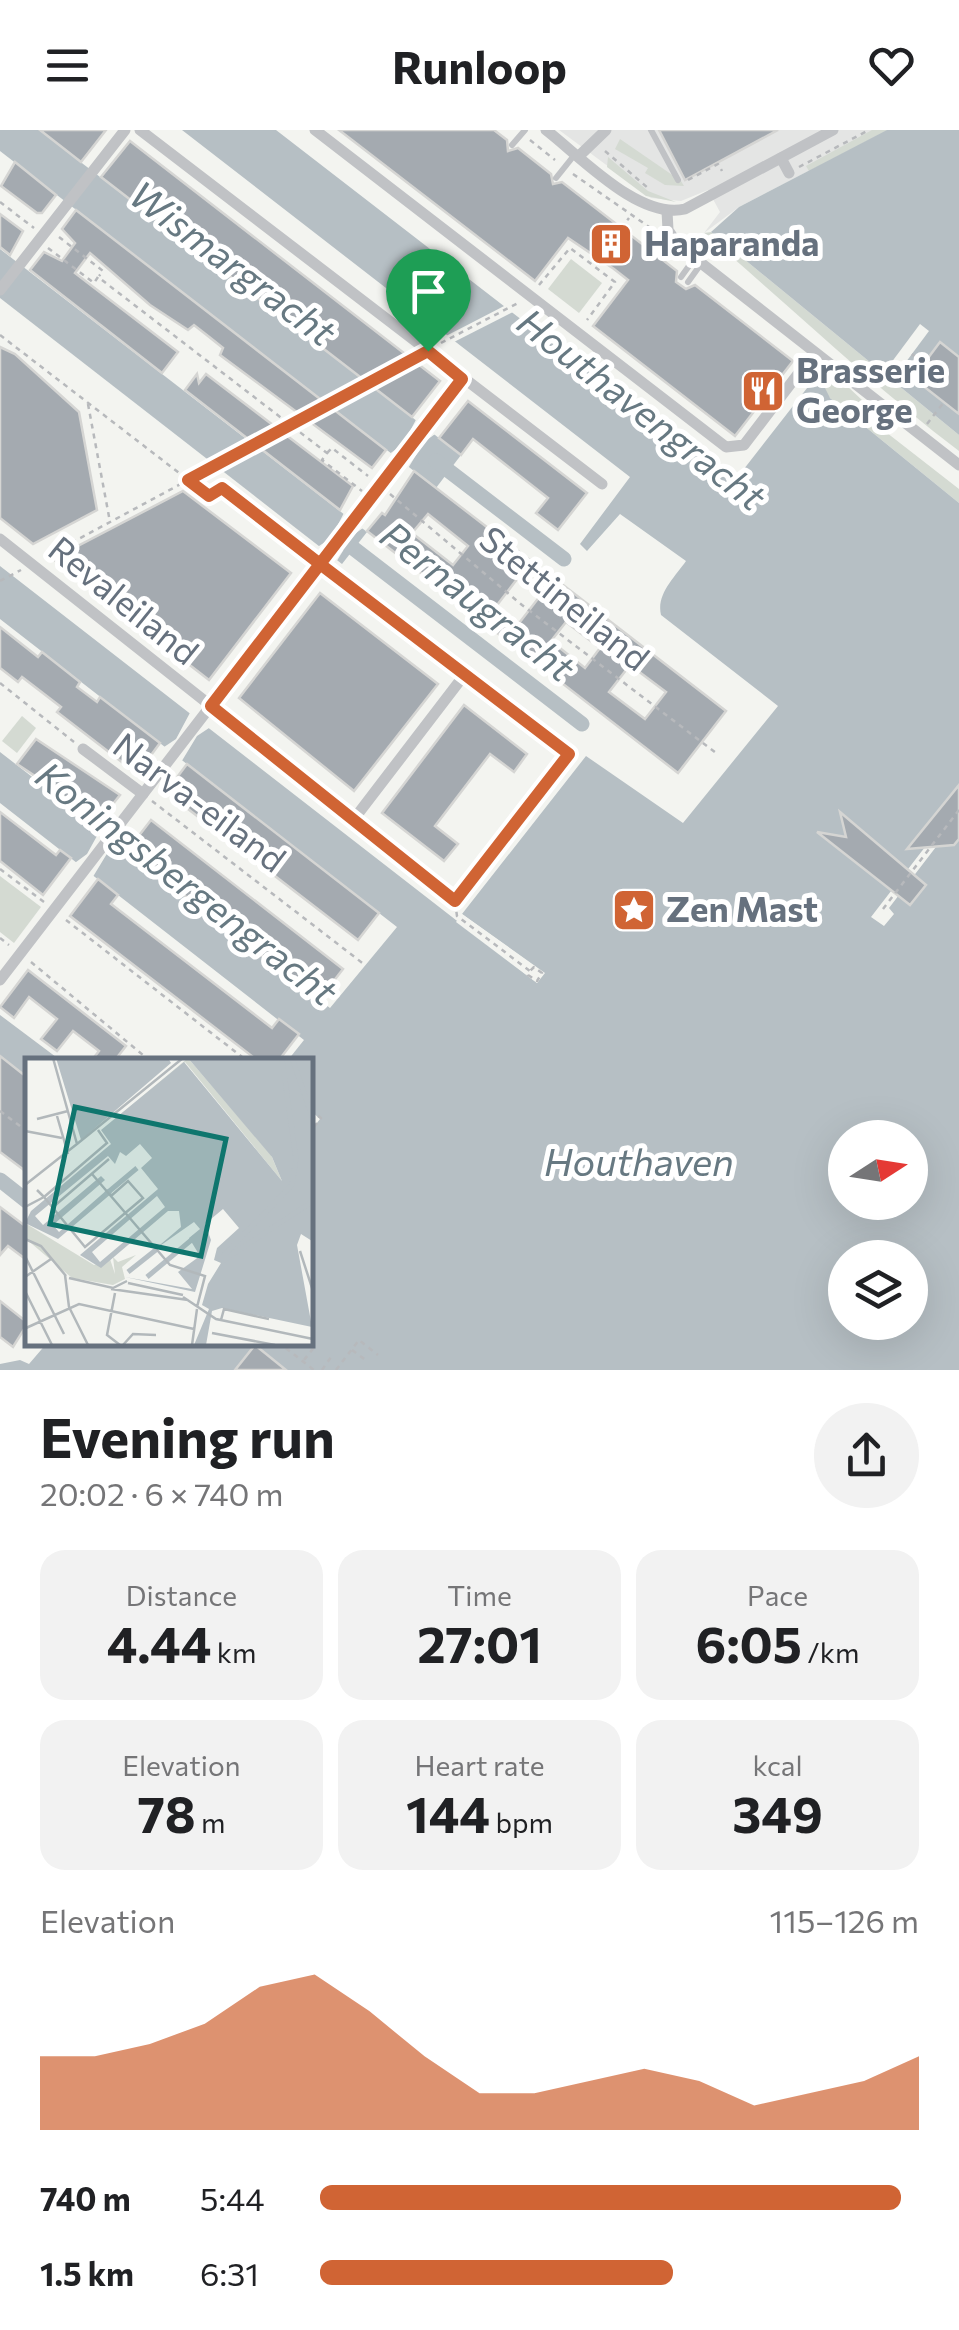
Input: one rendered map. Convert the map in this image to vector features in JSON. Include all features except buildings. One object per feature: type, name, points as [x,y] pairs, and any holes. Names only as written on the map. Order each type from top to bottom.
[{"type":"street","points":[[0,290],[125,130]]},
{"type":"street","points":[[140,130],[602,484]]},
{"type":"street","points":[[316,130],[733,449],[744,445],[814,354]]},
{"type":"street","points":[[546,130],[640,204],[667,211],[685,209],[833,130]]},
{"type":"street","points":[[577,154],[606,130]]},
{"type":"street","points":[[782,158],[789,173]]},
{"type":"street","points":[[667,211],[668,230],[698,262],[959,465]]},
{"type":"street","points":[[371,498],[462,379]]},
{"type":"street","name":"Revaleiland","points":[[207,711],[371,498]]},
{"type":"street","name":"Revaleiland","points":[[0,539],[207,711],[354,819]]},
{"type":"street","points":[[322,562],[464,674],[354,819]]},
{"type":"street","points":[[0,980],[207,711]]},
{"type":"street","name":"Narva-eiland","points":[[84,749],[143,794]]},
{"type":"lane","points":[[512,144],[525,130]]},
{"type":"lane","points":[[651,130],[678,180]]},
{"type":"lane","points":[[556,178],[577,154]]},
{"type":"lane","points":[[684,279],[698,262]]},
{"type":"path","points":[[789,173],[869,130]]},
{"type":"path","points":[[591,140],[656,193]]},
{"type":"path","points":[[678,180],[684,182],[718,164],[730,186]]},
{"type":"path","points":[[0,202],[43,235]]},
{"type":"path","points":[[621,228],[630,217]]},
{"type":"path","name":"Stettineiland","points":[[43,235],[103,271],[94,283],[43,235]]},
{"type":"path","points":[[530,296],[570,248],[615,282],[577,333]]},
{"type":"path","points":[[593,265],[599,258]]},
{"type":"path","name":"Stettineiland","points":[[98,277],[328,453]]},
{"type":"path","points":[[0,581],[515,304]]},
{"type":"path","points":[[0,335],[209,496],[222,488],[322,562]]},
{"type":"path","points":[[912,354],[924,364]]},
{"type":"path","points":[[879,388],[896,366]]},
{"type":"path","points":[[88,402],[110,522]]},
{"type":"path","points":[[926,424],[944,402]]},
{"type":"path","name":"Stettineiland","points":[[371,498],[322,460],[332,448],[522,605],[716,753]]},
{"type":"path","points":[[455,901],[569,754],[464,674]]},
{"type":"path","name":"Narva-eiland","points":[[0,683],[84,749]]},
{"type":"path","name":"Narva-eiland","points":[[143,794],[365,965]]},
{"type":"path","points":[[882,908],[959,810]]},
{"type":"path","points":[[354,819],[455,901],[457,916],[530,971]]},
{"type":"path","points":[[0,868],[243,1058]]},
{"type":"path","points":[[20,954],[147,1058]]},
{"type":"path","points":[[0,1111],[25,1130]]},
{"type":"path","points":[[312,1111],[321,1118],[312,1129]]},
{"type":"path","points":[[336,1370],[359,1340],[378,1355]]},
{"type":"path","points":[[282,1345],[314,1370]]},
{"type":"path","points":[[288,1350],[291,1345]]},
{"type":"path","points":[[303,1362],[316,1345]]},
{"type":"path","points":[[352,1349],[367,1360]]},
{"type":"path","points":[[322,1370],[331,1357]]},
{"type":"path","points":[[340,1364],[348,1370]]},
{"type":"shaded area","points":[[559,130],[888,130],[739,207],[704,233],[720,212],[708,190],[681,201],[651,198]]},
{"type":"shaded area","points":[[872,130],[888,130],[809,171],[806,166]]},
{"type":"shaded area","points":[[620,139],[684,186],[665,185],[645,173],[648,168],[615,149]]},
{"type":"shaded area","points":[[608,157],[648,191],[676,202],[646,196],[607,167]]},
{"type":"shaded area","points":[[711,232],[959,435],[959,451],[704,233]]},
{"type":"shaded area","points":[[571,259],[602,283],[579,313],[548,289]]},
{"type":"shaded area","points":[[832,372],[862,400],[858,406],[864,415],[959,489],[959,503],[824,393],[821,384]]},
{"type":"shaded area","points":[[22,716],[36,728],[17,753],[2,741]]},
{"type":"shaded area","points":[[0,876],[41,907],[14,943],[0,932]]},
{"type":"water","points":[[0,130],[39,130],[461,455],[436,488],[0,151]]},
{"type":"water","name":"Houthaven","points":[[182,130],[276,130],[733,483],[818,374],[830,398],[959,503],[959,1370],[286,1370],[255,1346],[235,1370],[0,1370],[0,1364],[20,1360],[29,1364],[45,1345],[312,1345],[312,1129],[320,1119],[312,1112],[312,1058],[290,1058],[304,1040],[0,803],[0,752],[330,1008],[397,927],[0,619],[0,566],[537,983],[544,973],[462,914],[586,756],[683,823],[778,706],[661,615],[664,593],[686,561],[620,514],[587,551],[580,544],[630,477]]},
{"type":"water","points":[[887,130],[959,130],[959,435],[711,232],[739,207]]},
{"type":"water","points":[[0,249],[367,532],[342,564],[0,298]]},
{"type":"water","points":[[0,1015],[57,1058],[25,1058],[25,1081],[0,1062]]},
{"type":"pier","points":[[508,304],[513,312],[452,343],[448,340],[446,336]]},
{"type":"pier","points":[[920,324],[929,331],[900,370],[891,363]]},
{"type":"pier","points":[[418,416],[438,432],[424,442],[407,470],[388,455],[403,444]]},
{"type":"pier","points":[[255,439],[260,447],[214,470],[209,467],[207,463]]},
{"type":"pier","points":[[346,509],[367,525],[352,536],[335,564],[316,548],[331,538]]},
{"type":"pier","points":[[192,709],[212,726],[197,736],[180,764],[161,749],[176,739]]},
{"type":"pier","points":[[959,803],[959,817],[889,908],[894,914],[884,926],[871,917]]},
{"type":"pier","points":[[103,825],[123,841],[108,852],[91,880],[72,865],[87,854]]},
{"type":"pier","points":[[462,914],[545,973],[537,983],[456,922]]},
{"type":"waterway","name":"Wismargracht","points":[[436,461],[564,559]]},
{"type":"waterway","name":"Pernaugracht","points":[[340,538],[582,724]]},
{"type":"waterway","points":[[0,1180],[25,1200]]},
{"type":"place","name":"Haparanda","points":[[611,244]]},
{"type":"place","name":"Brasserie George","points":[[763,391]]},
{"type":"place","name":"Zen Mast","points":[[634,910]]},
{"type":"route","points":[[428,351],[188,480],[209,496],[222,488],[320,564],[211,706],[455,901],[569,754],[320,564],[462,379],[428,351]]},
{"type":"water label","name":"Houthavengracht","points":[[641,410]]},
{"type":"water label","name":"Koningsbergengracht","points":[[186,884]]}]
